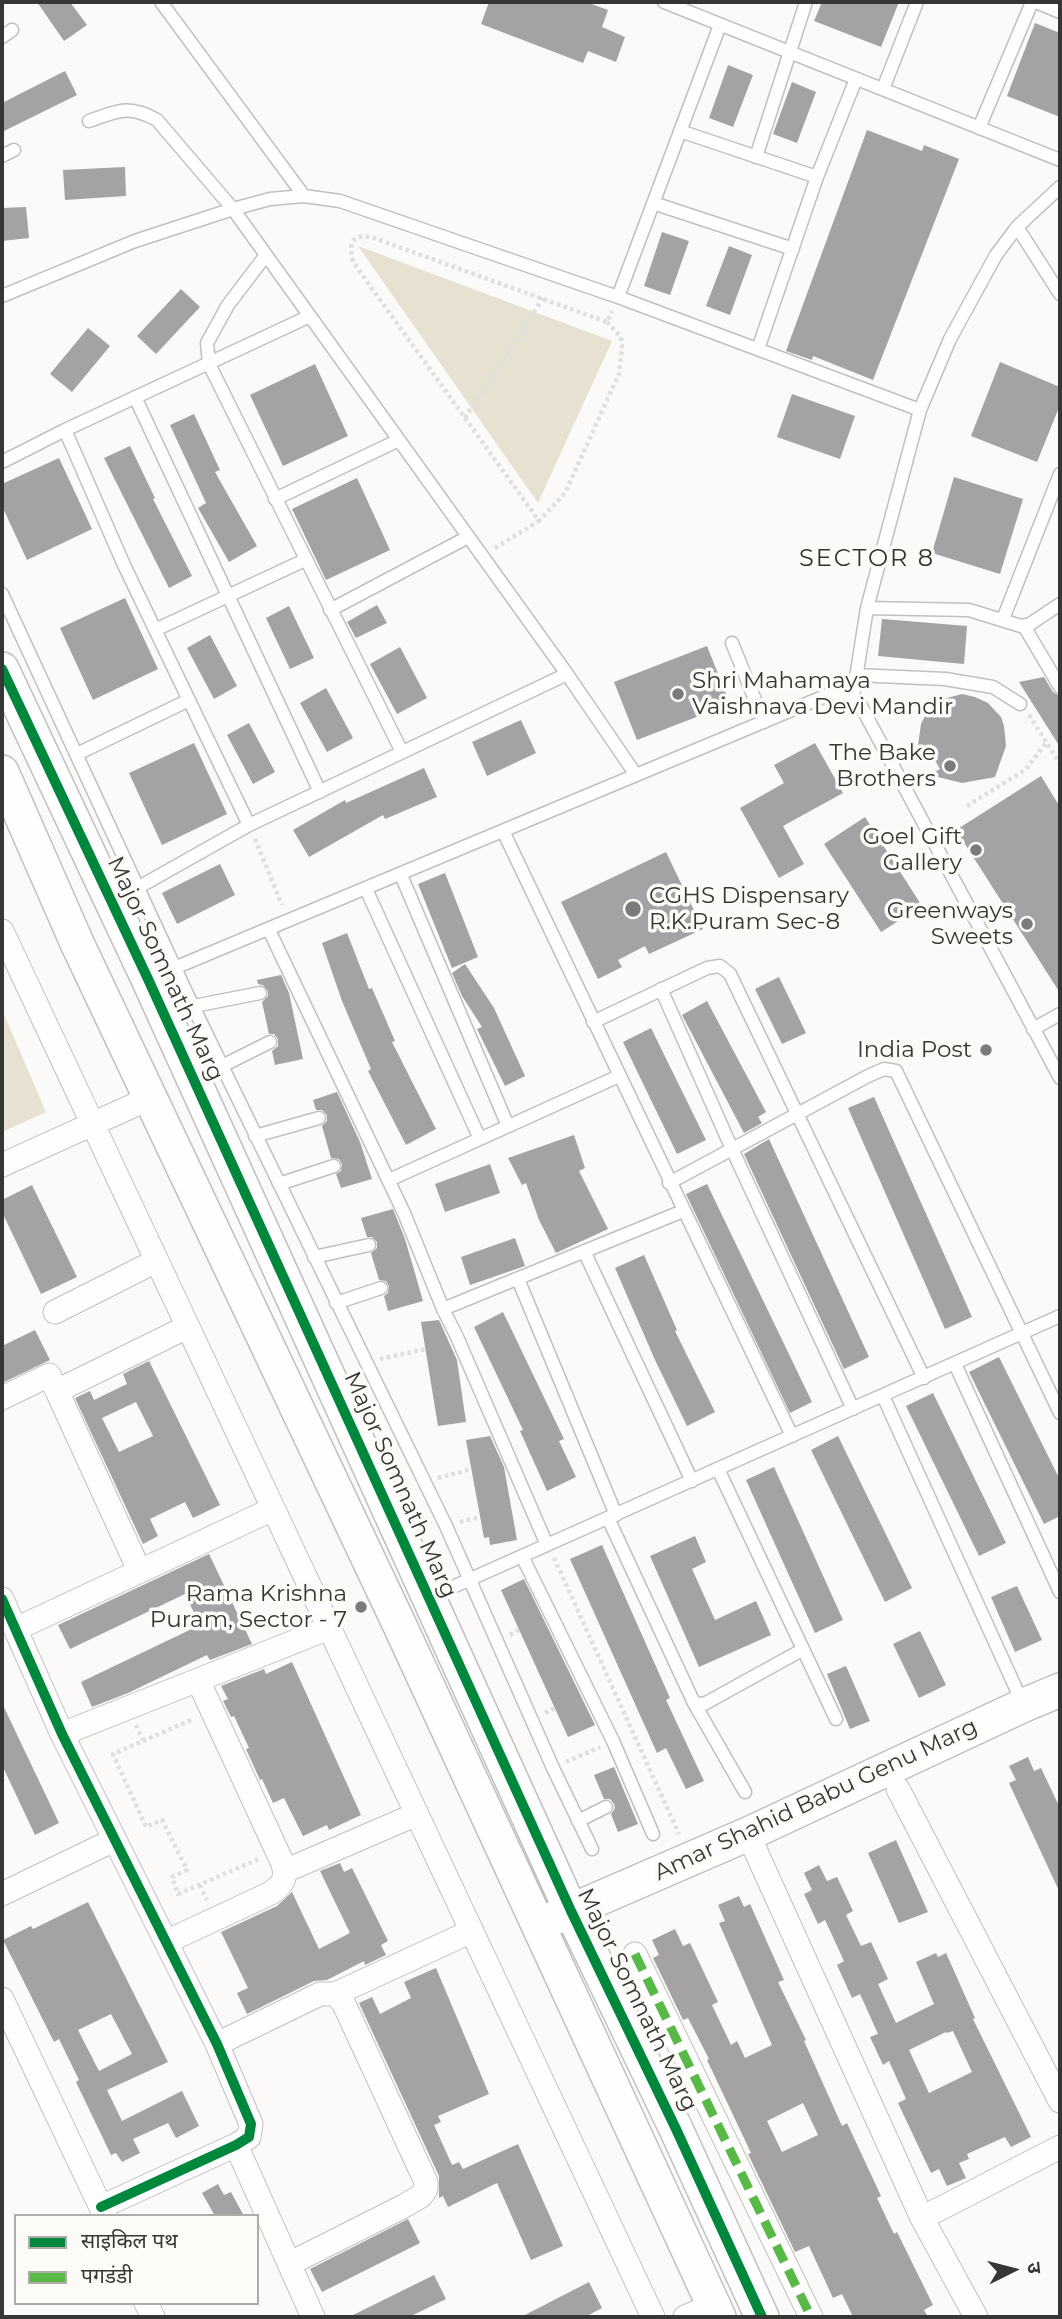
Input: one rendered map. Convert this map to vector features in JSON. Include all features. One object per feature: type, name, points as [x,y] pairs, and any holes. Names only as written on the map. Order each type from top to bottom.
[{"type":"street","name":"Major Somnath Marg","points":[[2,669],[162,974],[428,1598],[570,1911],[676,2129],[762,2317]]},
{"type":"street","points":[[2,772],[77,943],[538,1925],[706,2313]]},
{"type":"street","points":[[2,931],[653,2317]]},
{"type":"street","points":[[2,1165],[150,1098]]},
{"type":"street","points":[[55,1312],[156,1261]]},
{"type":"street","points":[[139,1570],[57,1391],[187,1327]]},
{"type":"street","points":[[2,1398],[49,1375],[60,1397]]},
{"type":"street","points":[[16,1629],[273,1509]]},
{"type":"street","points":[[2,1599],[62,1734],[217,2043],[251,2124],[249,2137],[103,2211],[2,1999]]},
{"type":"street","points":[[62,1734],[329,1628]]},
{"type":"street","points":[[166,1942],[271,1893],[283,1884],[285,1871],[198,1680]]},
{"type":"street","name":"Amar Shahid Babu Genu Marg","points":[[538,1925],[1049,1699]]},
{"type":"street","points":[[898,1789],[1060,2101]]},
{"type":"street","points":[[285,1871],[417,1814]]},
{"type":"street","points":[[748,1834],[922,2218],[976,2317]]},
{"type":"street","points":[[2,1894],[114,1840]]},
{"type":"street","points":[[217,2043],[320,1994],[335,1994],[472,1931]]},
{"type":"street","points":[[635,1954],[811,2317]]},
{"type":"street","points":[[289,2264],[404,2206],[421,2196],[426,2189],[426,2182],[343,2002],[335,1994]]},
{"type":"street","points":[[236,2145],[313,2317]]},
{"type":"street","points":[[922,2218],[1060,2147]]},
{"type":"lane","points":[[161,2],[304,196]]},
{"type":"lane","points":[[664,2],[1060,160]]},
{"type":"lane","points":[[755,157],[806,2]]},
{"type":"lane","points":[[883,89],[917,2]]},
{"type":"lane","points":[[979,128],[1034,2],[1060,12]]},
{"type":"lane","points":[[618,297],[720,25]]},
{"type":"lane","points":[[758,349],[817,177],[856,79]]},
{"type":"lane","points":[[89,121],[120,110],[140,111],[157,120],[233,209],[567,674],[636,775]]},
{"type":"lane","points":[[680,131],[817,177]]},
{"type":"lane","points":[[853,697],[867,608],[920,410],[950,340],[981,279],[1017,227],[1060,187]]},
{"type":"lane","points":[[2,296],[124,246],[233,209],[270,199],[304,196],[340,201],[618,297],[920,410]]},
{"type":"lane","points":[[653,202],[793,249]]},
{"type":"lane","points":[[1017,227],[1060,294]]},
{"type":"lane","points":[[266,255],[228,305],[207,343],[209,364],[402,752]]},
{"type":"lane","points":[[2,462],[310,316]]},
{"type":"lane","points":[[135,397],[320,792]]},
{"type":"lane","points":[[65,430],[124,565],[249,825]]},
{"type":"lane","points":[[275,499],[399,440]]},
{"type":"lane","points":[[1003,619],[1060,474]]},
{"type":"lane","points":[[330,610],[468,537]]},
{"type":"lane","points":[[155,630],[305,560]]},
{"type":"lane","points":[[2,594],[139,887],[162,974],[194,1006],[470,1579],[553,1769],[592,1849]]},
{"type":"lane","points":[[867,608],[969,610],[1024,625],[1030,624],[1060,604]]},
{"type":"lane","points":[[1024,625],[1060,687]]},
{"type":"lane","points":[[732,643],[764,722]]},
{"type":"lane","points":[[139,887],[249,825],[567,674]]},
{"type":"lane","points":[[856,675],[945,679],[993,687],[1020,704]]},
{"type":"lane","points":[[162,974],[504,833],[830,694],[846,693],[861,706],[1060,1079]]},
{"type":"lane","points":[[77,754],[189,701]]},
{"type":"lane","points":[[504,833],[792,1436]]},
{"type":"lane","points":[[401,875],[508,1126]]},
{"type":"lane","points":[[366,889],[480,1139]]},
{"type":"lane","points":[[269,930],[404,1213],[443,1309],[547,1545]]},
{"type":"lane","points":[[593,1022],[707,968],[715,965],[725,969],[736,983],[924,1378]]},
{"type":"lane","points":[[662,989],[732,1149],[853,1409]]},
{"type":"lane","points":[[194,1006],[260,993]]},
{"type":"lane","points":[[1033,1029],[1060,1014]]},
{"type":"lane","points":[[222,1066],[270,1042]]},
{"type":"lane","points":[[669,1183],[868,1076],[884,1069],[896,1071],[1060,1413]]},
{"type":"lane","points":[[389,1180],[619,1076]]},
{"type":"lane","points":[[256,1136],[319,1118]]},
{"type":"lane","points":[[279,1184],[334,1166]]},
{"type":"lane","points":[[443,1309],[683,1211]]},
{"type":"lane","points":[[314,1257],[369,1245]]},
{"type":"lane","points":[[584,1251],[692,1481]]},
{"type":"lane","points":[[518,1279],[612,1516],[694,1703],[745,1792]]},
{"type":"lane","points":[[336,1303],[382,1288]]},
{"type":"lane","points":[[428,1598],[1060,1316]]},
{"type":"lane","points":[[955,1364],[1060,1592]]},
{"type":"lane","points":[[883,1396],[1049,1699]]},
{"type":"lane","points":[[718,1469],[836,1719]]},
{"type":"lane","points":[[522,1556],[613,1741],[653,1834]]},
{"type":"lane","points":[[694,1703],[704,1704],[802,1650]]},
{"type":"lane","points":[[578,1821],[606,1807]]},
{"type":"path","points":[[482,556],[539,521],[565,493],[619,373],[621,337],[607,322],[389,242],[360,235],[353,240],[350,248],[353,262],[539,521]]},
{"type":"path","points":[[607,322],[618,297]]},
{"type":"path","points":[[465,418],[543,298]]},
{"type":"path","points":[[1020,704],[1060,764]]},
{"type":"path","points":[[967,806],[1025,769],[1047,741]]},
{"type":"path","points":[[249,825],[289,921]]},
{"type":"path","points":[[366,1362],[426,1349]]},
{"type":"path","points":[[424,1482],[471,1469]]},
{"type":"path","points":[[547,1545],[691,1859]]},
{"type":"path","points":[[196,1730],[191,1718],[113,1754],[146,1828],[162,1820],[187,1870],[172,1877],[178,1894],[261,1858]]},
{"type":"path","points":[[553,1769],[613,1741]]},
{"type":"shaded area","points":[[358,246],[612,341],[538,503]]},
{"type":"shaded area","points":[[2,1010],[46,1112],[2,1132]]},
{"type":"building","points":[[37,2],[70,2],[87,25],[64,41]]},
{"type":"building","points":[[489,2],[586,2],[608,10],[602,27],[625,37],[616,62],[588,51],[583,63],[481,24]]},
{"type":"building","points":[[822,2],[899,2],[881,47],[814,21]]},
{"type":"building","points":[[1035,23],[1060,33],[1060,117],[1007,96]]},
{"type":"building","points":[[728,65],[753,75],[733,127],[709,118]]},
{"type":"building","points":[[65,71],[77,95],[2,132],[2,103]]},
{"type":"building","points":[[792,82],[816,92],[797,143],[773,134]]},
{"type":"building","points":[[867,130],[922,151],[924,145],[959,159],[873,380],[813,356],[812,360],[786,351]]},
{"type":"building","points":[[125,167],[126,196],[65,200],[63,170]]},
{"type":"building","points":[[26,207],[29,238],[2,241],[2,208]]},
{"type":"building","points":[[662,232],[689,241],[670,295],[644,286]]},
{"type":"building","points":[[729,246],[752,255],[730,315],[706,306]]},
{"type":"building","points":[[181,289],[200,307],[156,354],[137,336]]},
{"type":"building","points":[[88,328],[110,346],[72,392],[50,374]]},
{"type":"building","points":[[1000,362],[1060,387],[1060,405],[1037,462],[971,436]]},
{"type":"building","points":[[315,364],[348,436],[283,466],[250,395]]},
{"type":"building","points":[[792,394],[855,416],[840,459],[777,437]]},
{"type":"building","points":[[194,414],[220,470],[215,472],[257,546],[229,562],[198,508],[206,503],[170,425]]},
{"type":"building","points":[[130,446],[192,576],[169,588],[104,458]]},
{"type":"building","points":[[59,458],[92,529],[27,560],[2,506],[2,484]]},
{"type":"building","points":[[954,477],[1023,499],[1000,574],[932,553]]},
{"type":"building","points":[[357,478],[390,550],[326,580],[292,509]]},
{"type":"building","points":[[125,598],[158,669],[93,700],[60,628]]},
{"type":"building","points":[[377,605],[387,623],[356,638],[347,622]]},
{"type":"building","points":[[289,606],[314,658],[290,669],[266,618]]},
{"type":"building","points":[[882,619],[967,626],[964,664],[878,656]]},
{"type":"building","points":[[210,635],[237,686],[214,699],[187,648]]},
{"type":"building","points":[[707,646],[730,704],[637,740],[614,682]]},
{"type":"building","points":[[400,647],[427,698],[397,714],[370,664]]},
{"type":"building","points":[[1044,677],[1053,692],[1060,696],[1060,747],[1019,682]]},
{"type":"building","points":[[326,688],[353,738],[327,752],[300,703]]},
{"type":"building","points":[[962,694],[988,703],[1001,717],[1006,746],[995,777],[962,783],[930,775],[940,769],[927,747],[917,752],[921,724],[927,712],[943,699]]},
{"type":"building","points":[[521,720],[536,753],[487,776],[472,742]]},
{"type":"building","points":[[249,723],[275,772],[253,784],[227,735]]},
{"type":"building","points":[[194,743],[227,814],[162,845],[129,773]]},
{"type":"building","points":[[815,743],[843,793],[783,826],[804,864],[779,878],[740,808],[784,783],[774,765]]},
{"type":"building","points":[[424,768],[437,797],[385,819],[383,815],[309,857],[293,830],[345,800],[346,803]]},
{"type":"building","points":[[1041,776],[1060,807],[1060,993],[956,830]]},
{"type":"building","points":[[865,817],[922,906],[881,932],[824,844]]},
{"type":"building","points":[[666,852],[703,929],[649,954],[645,946],[618,960],[622,967],[598,979],[561,902]]},
{"type":"building","points":[[220,864],[235,895],[177,924],[162,893]]},
{"type":"building","points":[[445,873],[478,957],[452,968],[418,884]]},
{"type":"building","points":[[347,933],[369,989],[372,988],[395,1041],[392,1042],[436,1129],[406,1145],[368,1071],[371,1069],[342,1001],[322,943]]},
{"type":"building","points":[[465,964],[494,1008],[525,1076],[505,1086],[477,1029],[482,1027],[462,996],[452,973]]},
{"type":"building","points":[[281,975],[289,993],[303,1059],[275,1065],[272,1051],[278,1046],[278,1039],[274,1034],[269,1034],[262,1002],[268,996],[268,991],[258,984],[257,980]]},
{"type":"building","points":[[779,977],[806,1033],[782,1044],[755,989]]},
{"type":"building","points":[[707,1001],[766,1112],[758,1117],[762,1123],[744,1133],[682,1015]]},
{"type":"building","points":[[651,1028],[706,1140],[677,1154],[623,1042]]},
{"type":"building","points":[[337,1092],[360,1142],[372,1179],[341,1188],[336,1174],[341,1171],[342,1164],[339,1159],[331,1158],[322,1126],[327,1121],[327,1115],[322,1110],[316,1110],[313,1100]]},
{"type":"building","points":[[874,1097],[972,1317],[945,1329],[848,1108]]},
{"type":"building","points":[[574,1135],[585,1168],[579,1171],[608,1229],[556,1253],[539,1220],[526,1183],[522,1185],[508,1158]]},
{"type":"building","points":[[769,1139],[869,1357],[844,1369],[744,1154]]},
{"type":"building","points":[[490,1164],[500,1193],[445,1212],[435,1184]]},
{"type":"building","points":[[707,1184],[812,1402],[790,1413],[686,1194]]},
{"type":"building","points":[[32,1185],[77,1277],[41,1294],[2,1212],[2,1200]]},
{"type":"building","points":[[393,1209],[405,1239],[423,1301],[388,1311],[384,1296],[388,1293],[389,1286],[386,1281],[379,1280],[371,1253],[377,1248],[377,1242],[372,1237],[367,1237],[361,1218]]},
{"type":"building","points":[[515,1238],[525,1266],[470,1285],[461,1257]]},
{"type":"building","points":[[644,1255],[677,1330],[675,1331],[715,1412],[687,1426],[615,1268]]},
{"type":"building","points":[[503,1312],[564,1439],[559,1441],[576,1477],[547,1491],[520,1431],[523,1430],[474,1327]]},
{"type":"building","points":[[439,1320],[457,1360],[466,1422],[438,1426],[421,1322]]},
{"type":"building","points":[[35,1330],[50,1360],[2,1383],[2,1346]]},
{"type":"building","points":[[999,1357],[1060,1480],[1060,1516],[1044,1524],[969,1372]]},
{"type":"building","points":[[149,1361],[220,1505],[193,1518],[185,1502],[150,1519],[158,1536],[143,1544],[75,1398],[90,1391],[94,1400],[127,1384],[123,1374]],"holes":[[[136,1402],[153,1436],[119,1452],[102,1418]]]},
{"type":"building","points":[[933,1393],[1006,1543],[979,1556],[906,1406]]},
{"type":"building","points":[[490,1436],[504,1467],[517,1540],[490,1545],[489,1537],[484,1538],[466,1440]]},
{"type":"building","points":[[838,1436],[912,1588],[885,1602],[811,1450]]},
{"type":"building","points":[[774,1467],[843,1620],[815,1633],[746,1480]]},
{"type":"building","points":[[695,1536],[706,1562],[692,1569],[715,1620],[756,1601],[771,1635],[699,1667],[650,1556]]},
{"type":"building","points":[[602,1545],[670,1698],[666,1700],[704,1781],[686,1789],[666,1748],[657,1753],[570,1559]]},
{"type":"building","points":[[209,1554],[252,1644],[210,1660],[207,1655],[92,1707],[81,1682],[200,1625],[185,1594],[70,1649],[58,1625]]},
{"type":"building","points":[[524,1579],[595,1725],[568,1737],[501,1590]]},
{"type":"building","points":[[1017,1586],[1042,1640],[1015,1652],[991,1597]]},
{"type":"building","points":[[920,1631],[946,1685],[919,1698],[893,1644]]},
{"type":"building","points":[[292,1662],[361,1815],[329,1830],[327,1825],[303,1836],[284,1798],[273,1803],[262,1779],[260,1780],[246,1749],[249,1748],[234,1716],[231,1717],[223,1701],[228,1699],[221,1686],[264,1669],[266,1674]]},
{"type":"building","points":[[846,1666],[870,1721],[850,1729],[827,1674]]},
{"type":"building","points":[[2,1703],[59,1823],[35,1835],[2,1765]]},
{"type":"building","points":[[1028,1757],[1034,1771],[1041,1768],[1060,1808],[1060,1893],[1009,1783],[1016,1780],[1009,1766]]},
{"type":"building","points":[[614,1767],[638,1824],[618,1832],[611,1814],[615,1808],[614,1804],[610,1799],[604,1799],[594,1775]]},
{"type":"building","points":[[896,1840],[928,1912],[899,1923],[868,1853]]},
{"type":"building","points":[[340,1863],[344,1872],[352,1868],[388,1941],[381,1945],[386,1955],[365,1965],[364,1961],[327,1980],[314,1981],[247,2014],[237,1993],[248,1988],[221,1932],[277,1906],[292,1892],[319,1949],[350,1933],[320,1871]]},
{"type":"building","points":[[819,1865],[827,1881],[837,1877],[853,1911],[846,1915],[861,1946],[871,1942],[888,1979],[878,1984],[896,2023],[934,2004],[916,1962],[936,1953],[938,1957],[946,1953],[975,2018],[973,2019],[1031,2137],[1011,2147],[1005,2137],[967,2154],[969,2159],[959,2163],[966,2178],[947,2186],[939,2169],[931,2173],[898,2103],[906,2099],[889,2061],[883,2065],[870,2037],[878,2034],[860,1994],[852,1998],[837,1965],[844,1961],[825,1920],[818,1924],[804,1894],[812,1890],[804,1873]],"holes":[[[953,2031],[972,2072],[929,2093],[909,2050]]]},
{"type":"building","points":[[739,1896],[744,1907],[750,1904],[784,1980],[778,1982],[842,2126],[847,2123],[881,2196],[877,2198],[894,2234],[897,2232],[933,2305],[924,2310],[928,2317],[853,2317],[842,2294],[833,2298],[809,2246],[795,2252],[748,2154],[751,2153],[707,2060],[709,2059],[688,2018],[683,2020],[653,1958],[659,1955],[652,1940],[675,1929],[683,1946],[690,1943],[718,2002],[712,2005],[731,2045],[737,2041],[745,2058],[772,2045],[719,1923],[725,1921],[718,1905]],"holes":[[[803,2103],[818,2135],[782,2152],[767,2121]]]},
{"type":"building","points":[[88,1902],[168,2062],[107,2090],[122,2121],[182,2091],[199,2126],[176,2138],[168,2123],[133,2139],[140,2153],[122,2162],[116,2153],[111,2155],[59,2039],[54,2042],[3,1940],[31,1926],[33,1929]],"holes":[[[111,2014],[132,2054],[99,2071],[78,2030]]]},
{"type":"building","points":[[436,1968],[489,2094],[438,2116],[441,2122],[434,2125],[452,2165],[459,2162],[463,2169],[518,2144],[563,2246],[531,2260],[497,2183],[448,2207],[443,2196],[439,2198],[439,2176],[359,2003],[372,1997],[380,2014],[411,1998],[404,1982]]},
{"type":"building","points":[[218,2184],[224,2195],[231,2192],[243,2214],[214,2214],[202,2193]]},
{"type":"building","points":[[408,2219],[420,2243],[322,2292],[310,2269]]},
{"type":"building","points":[[434,2275],[446,2299],[409,2317],[349,2317]]},
{"type":"building","points":[[589,2282],[602,2308],[585,2317],[521,2317]]},
{"type":"marked path","points":[[635,1954],[811,2317]]},
{"type":"cycle path","points":[[2,669],[148,979],[571,1911],[676,2129],[762,2317]]},
{"type":"cycle path","points":[[2,1599],[62,1734],[217,2044],[251,2124],[249,2137],[236,2145],[101,2207]]},
{"type":"place","name":"Shri Mahamaya Vaishnava Devi Mandir","points":[[678,694]]},
{"type":"place","name":"The Bake Brothers","points":[[950,766]]},
{"type":"place","name":"Goel Gift Gallery","points":[[976,850]]},
{"type":"place","name":"CGHS Dispensary R.K.Puram Sec-8","points":[[633,909]]},
{"type":"place","name":"Greenways Sweets","points":[[1027,924]]},
{"type":"place","name":"India Post","points":[[986,1050]]},
{"type":"place","name":"Rama Krishna Puram, Sector - 7","points":[[361,1607]]},
{"type":"district","name":"SECTOR 8","points":[[867,559]]}]
